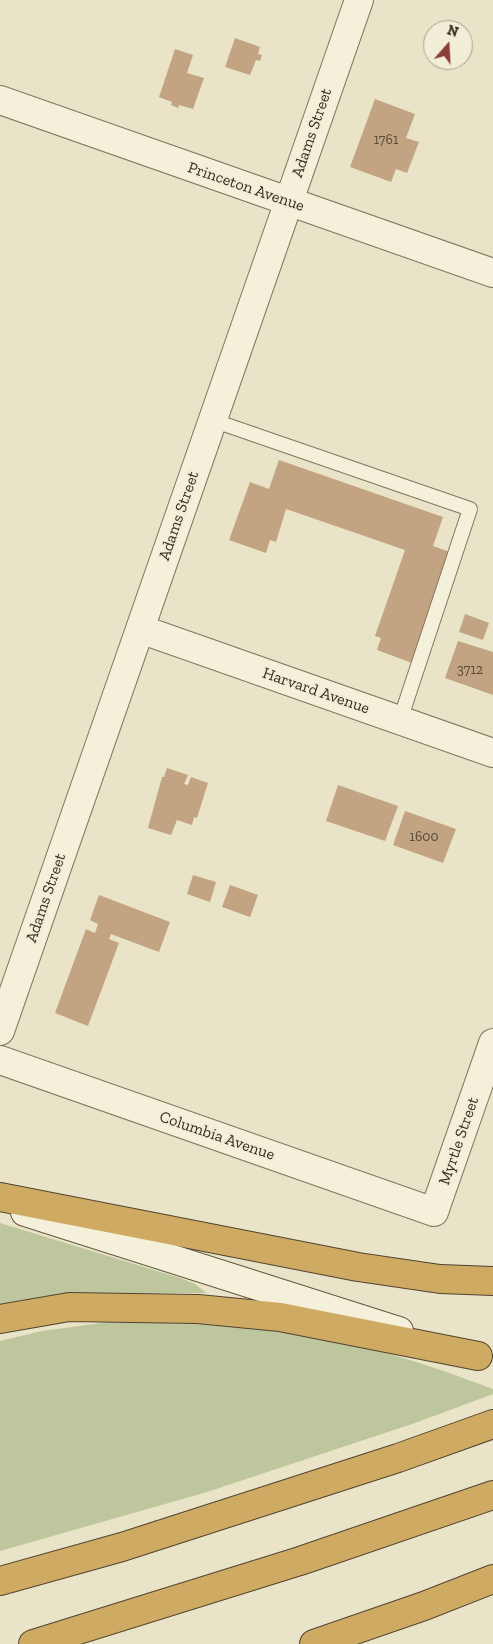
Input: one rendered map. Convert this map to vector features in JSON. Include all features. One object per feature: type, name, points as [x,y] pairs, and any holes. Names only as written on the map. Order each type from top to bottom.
[{"type":"highway","points":[[0,1197],[358,1267],[440,1279],[493,1281]]},
{"type":"highway","points":[[0,1319],[68,1307],[198,1309],[280,1317],[486,1358]]},
{"type":"highway","points":[[0,1580],[122,1547],[398,1458],[493,1424]]},
{"type":"highway","points":[[33,1644],[300,1561],[493,1495]]},
{"type":"highway","points":[[314,1644],[424,1606],[493,1579]]},
{"type":"street","name":"Adams Street","points":[[0,1031],[358,0]]},
{"type":"street","name":"Princeton Avenue","points":[[0,100],[493,273]]},
{"type":"street","name":"Harvard Avenue","points":[[140,629],[493,753]]},
{"type":"street","name":"Myrtle Street","points":[[434,1212],[493,1042]]},
{"type":"street","name":"Columbia Avenue","points":[[0,1060],[434,1212]]},
{"type":"street","points":[[0,1204],[486,1358]]},
{"type":"lane","points":[[212,420],[470,509],[400,720]]},
{"type":"green space","points":[[0,1223],[180,1278],[195,1284],[206,1293],[162,1293],[83,1298],[0,1314]]},
{"type":"green space","points":[[116,1321],[246,1321],[349,1341],[441,1370],[493,1389],[493,1394],[415,1423],[207,1492],[0,1551],[0,1341],[42,1331]]},
{"type":"building","points":[[235,38],[260,47],[258,54],[262,55],[260,61],[256,60],[250,75],[225,67]]},
{"type":"building","points":[[175,49],[193,55],[187,73],[204,78],[193,109],[179,105],[178,108],[171,105],[172,102],[159,97]]},
{"type":"building","points":[[375,99],[415,114],[406,138],[419,142],[407,173],[396,169],[391,182],[350,167]]},
{"type":"building","points":[[279,460],[443,517],[433,546],[450,552],[412,663],[377,650],[381,638],[375,636],[405,550],[286,509],[276,542],[270,540],[266,553],[229,540],[250,482],[269,489]]},
{"type":"building","points":[[465,614],[489,623],[483,640],[459,632]]},
{"type":"building","points":[[458,641],[493,652],[493,695],[445,678]]},
{"type":"building","points":[[167,768],[188,775],[184,784],[188,785],[191,777],[208,783],[197,818],[194,817],[192,825],[177,820],[171,835],[148,828],[162,777],[164,777]]},
{"type":"building","points":[[338,785],[398,806],[385,841],[326,821]]},
{"type":"building","points":[[405,811],[456,829],[443,863],[393,845]]},
{"type":"building","points":[[193,875],[216,882],[210,902],[187,894]]},
{"type":"building","points":[[230,885],[258,895],[250,917],[222,907]]},
{"type":"building","points":[[99,895],[170,922],[159,952],[111,934],[109,939],[119,943],[88,1026],[55,1013],[86,929],[95,933],[98,924],[90,920]]}]
